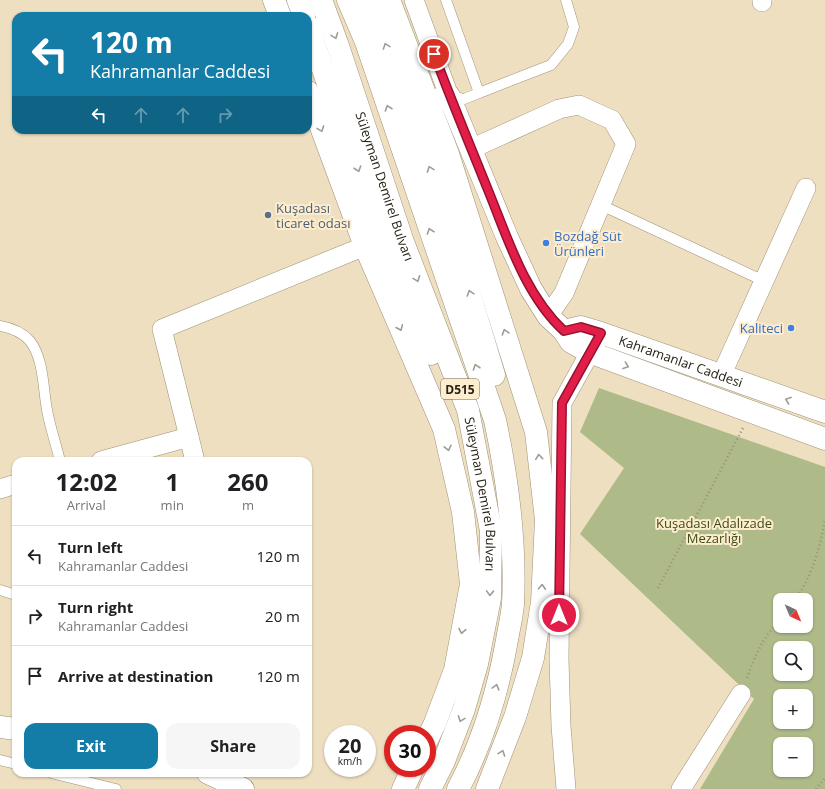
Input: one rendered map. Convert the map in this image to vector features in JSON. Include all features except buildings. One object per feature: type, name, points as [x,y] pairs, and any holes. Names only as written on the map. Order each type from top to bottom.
[{"type":"main road","points":[[274,0],[278,12]]},
{"type":"main road","points":[[298,0],[302,12]]},
{"type":"main road","name":"Süleyman Demirel Bulvarı","points":[[321,0],[337,43],[403,242],[468,410],[490,531],[490,598],[477,664],[464,709],[444,761],[430,789]]},
{"type":"main road","name":"Süleyman Demirel Bulvarı","points":[[348,0],[366,42],[494,420],[506,471],[511,524],[513,605],[503,659],[485,730],[470,767],[458,789]]},
{"type":"main road","points":[[369,0],[438,189],[502,403],[517,466],[521,529],[513,605]]},
{"type":"main road","points":[[389,0],[439,99],[471,149],[528,282],[548,316],[564,331]]},
{"type":"main road","points":[[312,38],[381,237],[456,414],[469,465],[490,531]]},
{"type":"main road","points":[[439,99],[448,154],[536,432],[546,520],[542,602],[533,658],[515,717],[487,789]]},
{"type":"main road","points":[[312,103],[365,246],[444,429],[463,512],[471,584],[455,670],[434,725]]},
{"type":"main road","name":"Kahramanlar Caddesi","points":[[825,412],[601,333],[581,327],[564,331],[571,342],[590,352],[825,439]]},
{"type":"main road","points":[[0,727],[12,728]]},
{"type":"main road","points":[[217,777],[243,789]]},
{"type":"main road","points":[[403,789],[409,777]]},
{"type":"street","points":[[414,0],[439,99]]},
{"type":"street","points":[[471,149],[559,109],[580,105],[612,120],[626,144],[564,293],[548,316]]},
{"type":"street","points":[[721,376],[806,188]]},
{"type":"street","points":[[195,457],[162,329],[365,246]]},
{"type":"street","points":[[566,789],[561,726],[559,660],[562,403],[601,333]]},
{"type":"street","points":[[116,457],[189,437]]},
{"type":"street","points":[[0,489],[12,485]]},
{"type":"street","points":[[681,789],[741,694]]},
{"type":"lane","points":[[446,0],[478,93]]},
{"type":"lane","points":[[439,99],[464,99],[552,65],[568,44],[574,27],[566,0]]},
{"type":"lane","points":[[601,205],[764,281]]},
{"type":"lane","points":[[0,326],[16,330],[24,335],[34,348],[40,370],[47,411],[59,457]]},
{"type":"lane","points":[[0,590],[12,594]]},
{"type":"lane","points":[[0,760],[12,763]]},
{"type":"lane","points":[[67,777],[116,789]]},
{"type":"path","points":[[658,588],[744,426]]},
{"type":"path","points":[[800,593],[806,584],[813,565],[825,521]]},
{"type":"path","points":[[741,694],[756,652],[773,627]]},
{"type":"path","points":[[816,789],[825,778]]},
{"type":"green space","name":"Kuşadası Adalızade Mezarlığı","points":[[599,388],[825,467],[825,789],[700,789],[754,699],[580,534],[624,468],[580,432]]},
{"type":"place","name":"Kuşadası ticaret odası","points":[[268,215]]},
{"type":"place","name":"Bozdağ Süt Ürünleri","points":[[546,243]]},
{"type":"place","name":"Kaliteci","points":[[791,328]]},
{"type":"route","points":[[434,54],[449,96],[507,237],[531,289],[548,316],[564,331],[581,327],[601,333],[562,403],[559,615]]}]
